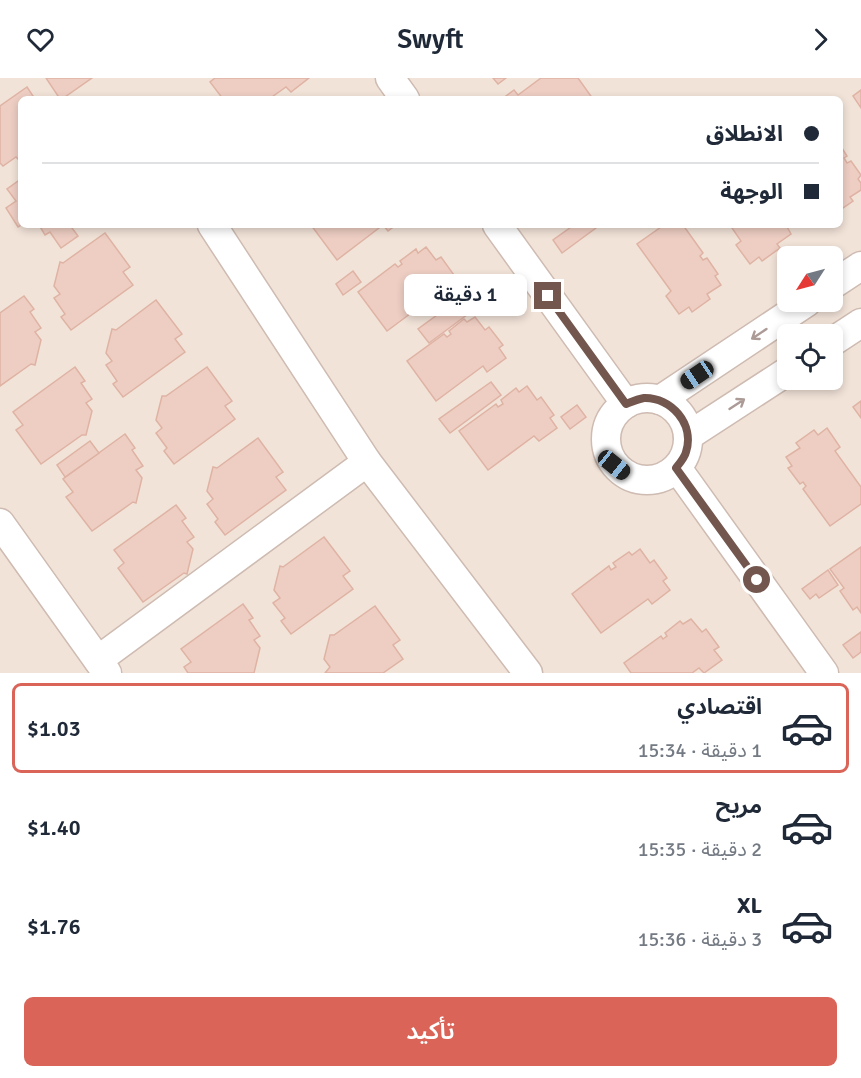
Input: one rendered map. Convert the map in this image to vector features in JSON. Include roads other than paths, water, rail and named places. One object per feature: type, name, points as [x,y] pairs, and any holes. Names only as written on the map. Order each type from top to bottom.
[{"type":"street","points":[[390,78],[403,96]]},
{"type":"street","points":[[214,228],[367,462],[528,673]]},
{"type":"street","points":[[498,228],[626,404]]},
{"type":"street","points":[[843,278],[861,266]]},
{"type":"street","points":[[660,400],[792,312]]},
{"type":"street","points":[[843,335],[861,323]]},
{"type":"street","points":[[688,436],[777,378]]},
{"type":"street","points":[[642,398],[660,400],[674,408],[684,421],[688,436],[686,452],[676,468],[662,477],[645,480],[628,476],[614,465],[607,449],[607,432],[613,415],[626,404],[642,398]]},
{"type":"street","points":[[0,523],[103,666],[367,462]]},
{"type":"street","points":[[676,468],[824,673]]}]
